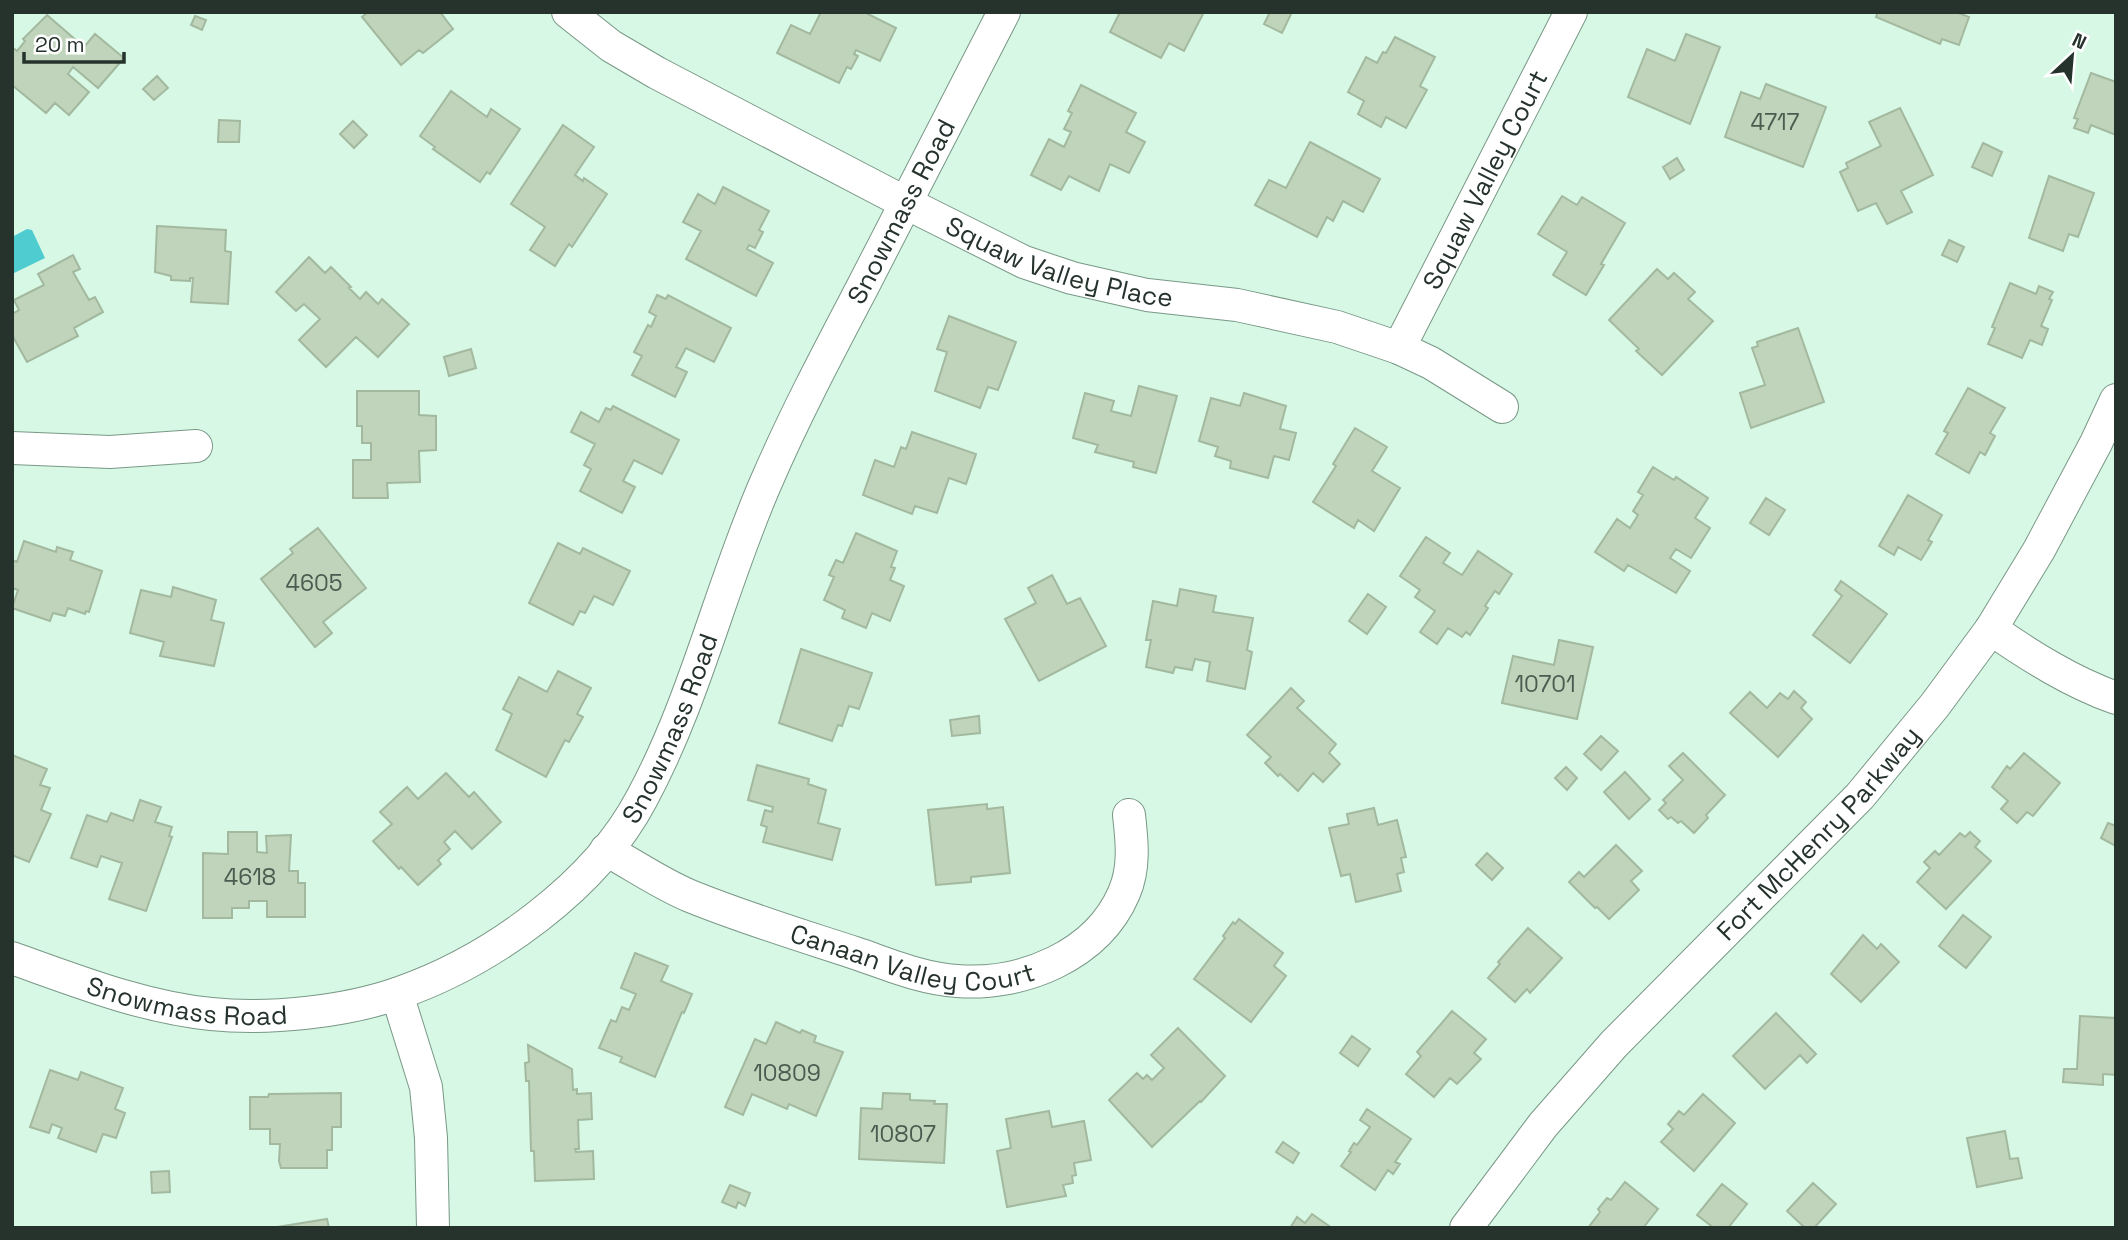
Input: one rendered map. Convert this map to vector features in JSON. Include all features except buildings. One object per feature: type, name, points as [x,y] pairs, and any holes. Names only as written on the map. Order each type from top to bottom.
[{"type":"street","name":"Squaw Valley Place","points":[[568,12],[611,46],[657,73],[1024,262],[1072,278],[1147,295],[1237,305],[1337,327],[1399,348],[1431,363],[1503,407]]},
{"type":"street","name":"Snowmass Road","points":[[12,958],[154,1005],[234,1016],[314,1013],[397,994],[462,967],[534,919],[580,879],[630,820],[644,796],[680,715],[748,523],[788,432],[1004,12]]},
{"type":"street","name":"Squaw Valley Court","points":[[1399,348],[1571,12]]},
{"type":"street","name":"Fort McHenry Parkway","points":[[1466,1228],[1543,1125],[1614,1044],[1860,796],[1935,705],[1991,629],[2046,538],[2116,400]]},
{"type":"street","points":[[12,448],[110,452],[196,446]]},
{"type":"street","points":[[1991,629],[2024,652],[2090,689],[2116,698]]},
{"type":"street","name":"Canaan Valley Court","points":[[606,850],[688,895],[796,934],[930,977],[984,981],[1027,974],[1065,958],[1093,939],[1124,893],[1133,853],[1129,815]]},
{"type":"street","points":[[397,994],[426,1087],[431,1138],[433,1228]]},
{"type":"water","points":[[27,229],[32,230],[45,258],[12,274],[12,237]]}]
